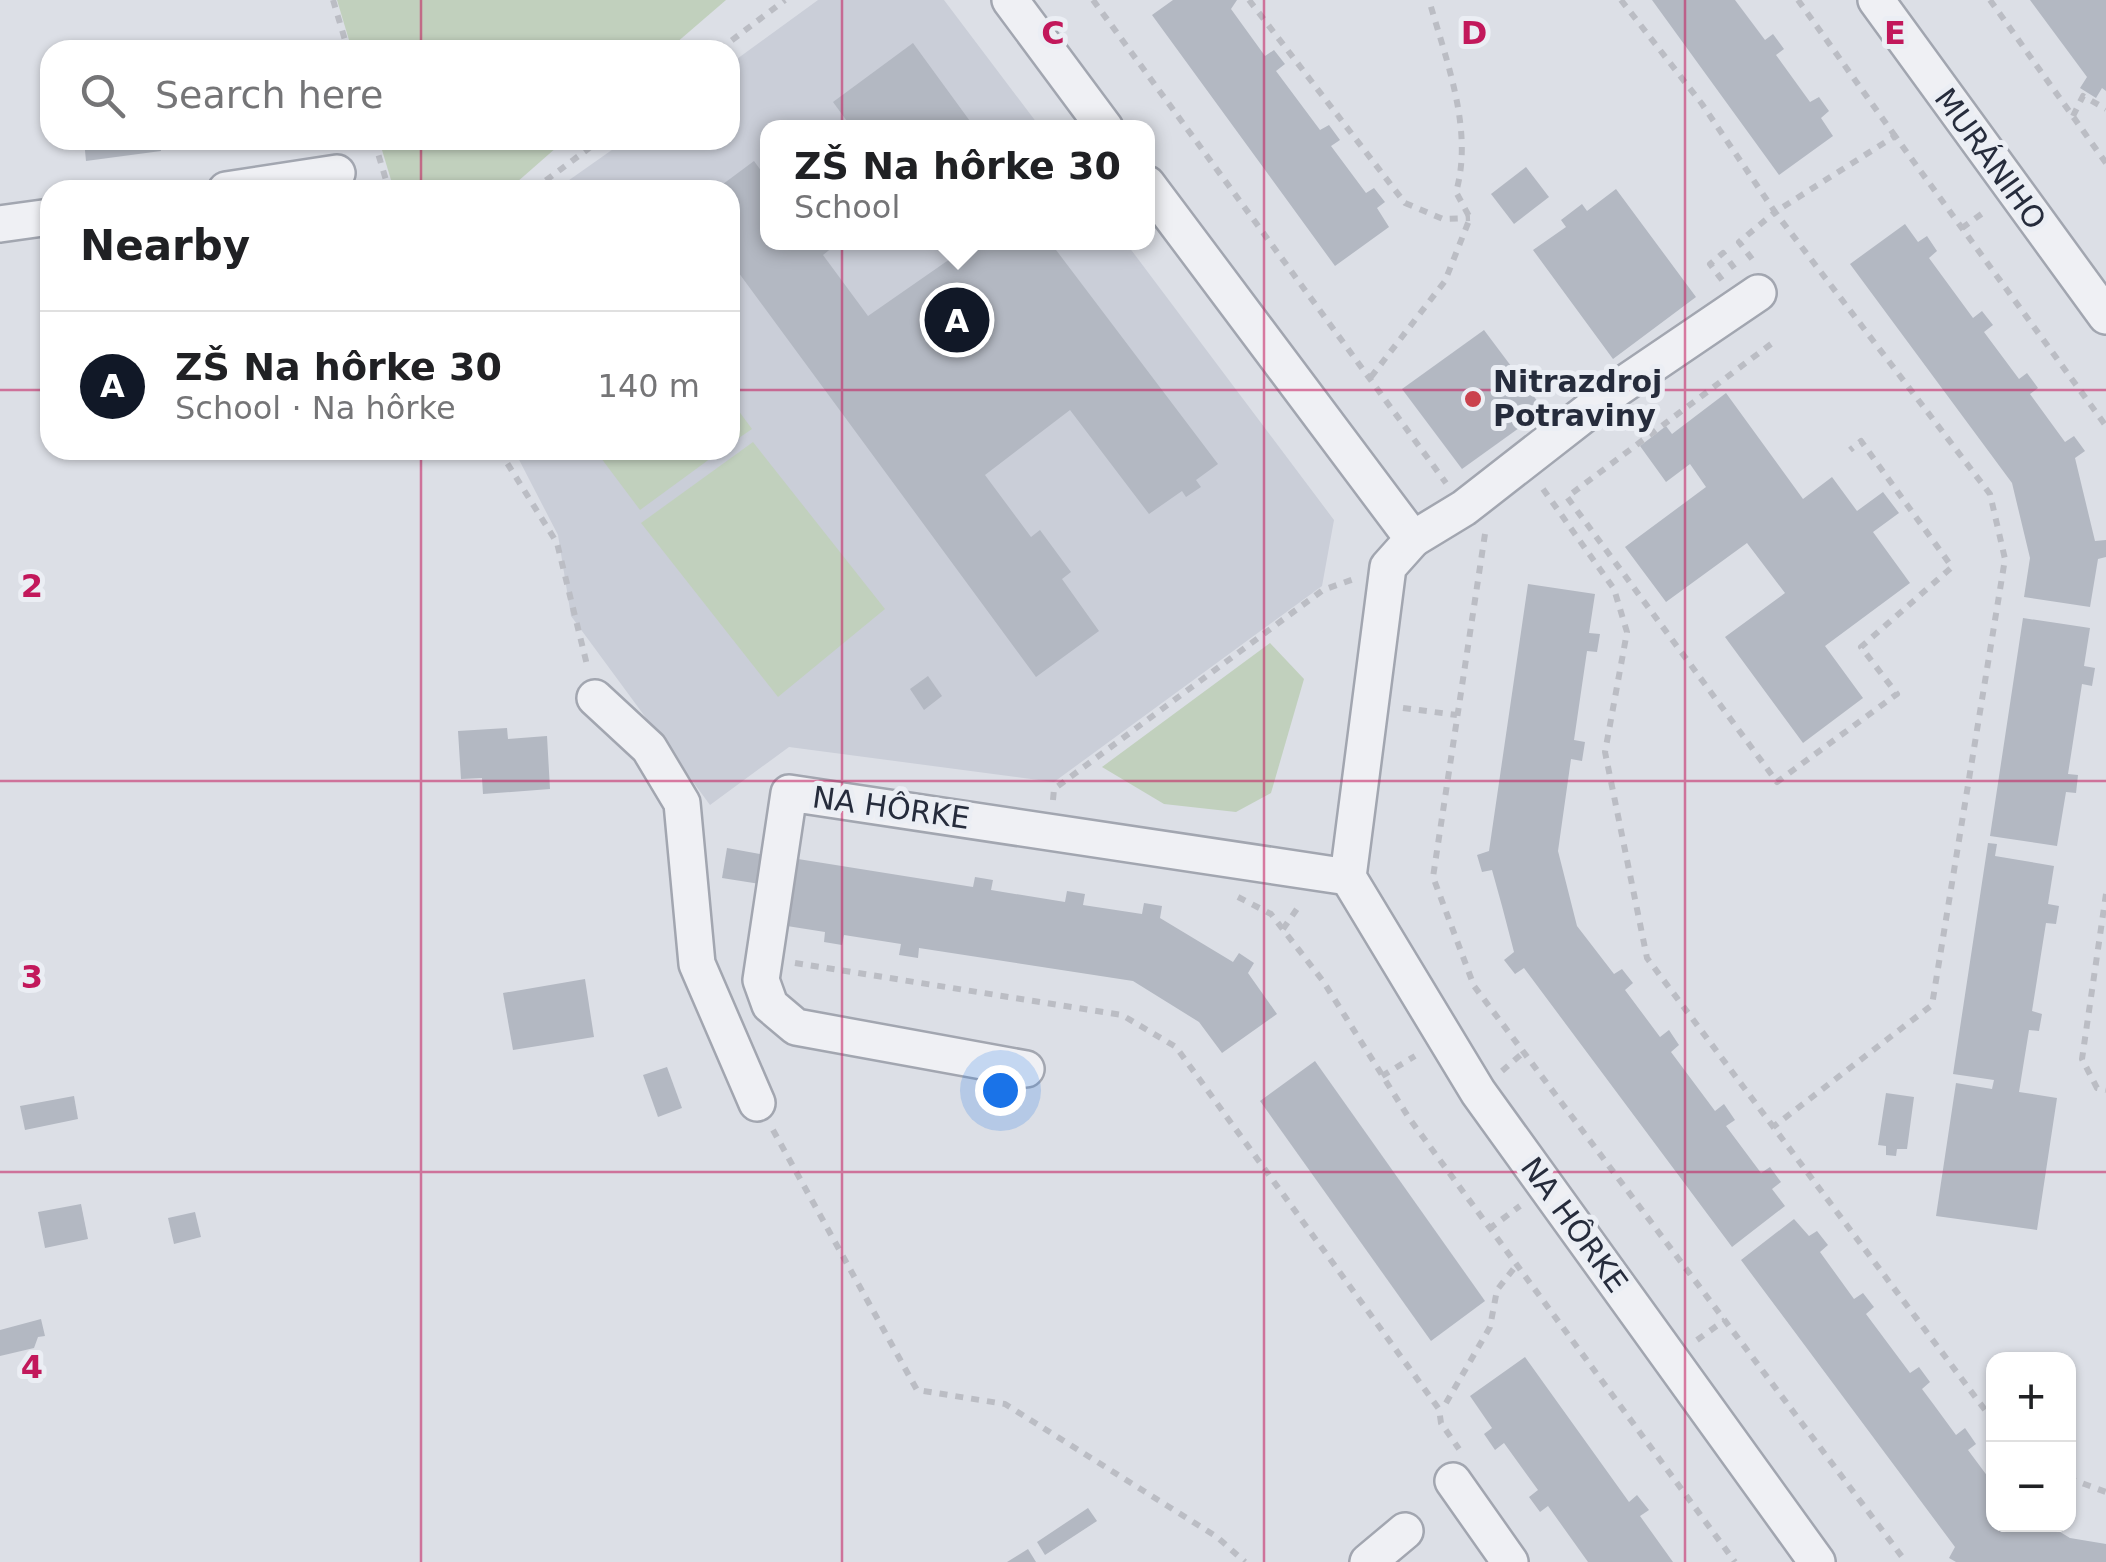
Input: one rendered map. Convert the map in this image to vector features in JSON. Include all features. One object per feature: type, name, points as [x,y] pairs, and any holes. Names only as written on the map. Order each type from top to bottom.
[{"type":"street","points":[[1010,0],[1099,120]]},
{"type":"street","name":"MURÁNIHO","points":[[1876,0],[2106,316]]},
{"type":"street","points":[[291,180],[337,173]]},
{"type":"street","points":[[1155,195],[1413,538]]},
{"type":"street","points":[[0,224],[40,218]]},
{"type":"street","points":[[1348,878],[1388,568],[1413,538],[1464,508],[1618,388],[1750,299]]},
{"type":"street","points":[[595,698],[649,748],[682,803],[697,964],[758,1103]]},
{"type":"street","name":"NA HÔRKE","points":[[770,1005],[760,980],[789,793],[1348,878],[1478,1092],[1818,1562]]},
{"type":"street","points":[[724,1026],[770,1005],[796,1027],[1026,1069]]},
{"type":"street","points":[[1457,1466],[1510,1562]]},
{"type":"street","points":[[1368,1562],[1405,1531]]},
{"type":"path","points":[[334,0],[345,40]]},
{"type":"path","points":[[732,40],[785,0]]},
{"type":"path","points":[[1093,0],[1464,508]]},
{"type":"path","points":[[1248,0],[1404,203],[1442,219],[1470,218]]},
{"type":"path","points":[[1370,378],[1445,281],[1470,218],[1456,192],[1463,167],[1454,87],[1428,0]]},
{"type":"path","points":[[1621,0],[1702,104],[1775,212],[1990,494],[2005,558],[1932,1005],[1774,1128]]},
{"type":"path","points":[[1798,0],[2106,426]]},
{"type":"path","points":[[1990,0],[2106,163]]},
{"type":"path","points":[[2073,116],[2083,96],[2106,109]]},
{"type":"path","points":[[1750,299],[1710,264],[1722,253],[1737,271],[1752,259],[1739,242],[1775,212],[1895,136]]},
{"type":"path","points":[[377,150],[386,180]]},
{"type":"path","points":[[547,180],[587,150]]},
{"type":"path","points":[[1772,344],[1568,497],[1777,782],[1898,694],[1861,647],[1952,568],[1861,441],[1850,450]]},
{"type":"path","points":[[505,460],[557,543],[595,698]]},
{"type":"path","points":[[1539,484],[1614,589],[1627,632],[1606,752],[1647,958],[1986,1411]]},
{"type":"path","points":[[1480,550],[1432,878],[1474,986],[1906,1562]]},
{"type":"path","points":[[1047,831],[1054,789],[1323,590],[1388,568]]},
{"type":"path","points":[[1369,704],[1456,715]]},
{"type":"path","points":[[1222,889],[1271,914],[1283,929],[1515,1267],[1735,1562]]},
{"type":"path","points":[[2106,894],[2082,1059],[2097,1088],[2106,1090]]},
{"type":"path","points":[[776,960],[1122,1016],[1176,1047],[1439,1409],[1457,1466]]},
{"type":"path","points":[[758,1103],[917,1390],[1005,1404],[1217,1537],[1245,1562]]},
{"type":"path","points":[[1446,1403],[1490,1327],[1497,1290],[1515,1267]]},
{"type":"path","points":[[2076,1481],[2106,1492]]},
{"type":"shaded area","points":[[818,0],[944,0],[1035,120],[760,120],[760,250],[1131,250],[1334,520],[1322,586],[1054,782],[789,747],[710,805],[571,616],[558,535],[519,460],[740,460],[740,180],[569,180],[612,150],[740,150],[740,57]]},
{"type":"green space","points":[[337,0],[726,0],[680,40],[349,40]]},
{"type":"green space","points":[[382,150],[554,150],[519,180],[391,180]]},
{"type":"green space","points":[[740,413],[752,429],[740,437]]},
{"type":"green space","points":[[753,442],[885,609],[778,697],[641,523],[728,460],[740,460],[740,451]]},
{"type":"green space","points":[[602,460],[708,460],[640,510]]},
{"type":"green space","points":[[1270,643],[1304,679],[1271,793],[1236,812],[1164,804],[1102,767]]},
{"type":"building","points":[[1173,0],[1237,0],[1231,9],[1265,56],[1274,50],[1285,64],[1276,71],[1320,130],[1329,125],[1340,140],[1331,146],[1366,193],[1374,188],[1385,202],[1377,208],[1389,227],[1335,266],[1152,15]]},
{"type":"building","points":[[1652,0],[1735,0],[1765,40],[1773,34],[1784,49],[1776,55],[1810,102],[1819,97],[1829,111],[1821,118],[1833,136],[1779,175]]},
{"type":"building","points":[[2030,0],[2106,0],[2106,91],[2102,88],[2096,98],[2080,88],[2087,77]]},
{"type":"building","points":[[913,43],[969,120],[846,120],[833,102]]},
{"type":"building","points":[[85,150],[161,150],[161,151],[86,161]]},
{"type":"building","points":[[754,161],[760,169],[760,250],[829,250],[823,255],[868,316],[950,259],[944,250],[1056,250],[1218,464],[1196,480],[1201,487],[1186,497],[1182,491],[1149,514],[1070,410],[985,475],[1031,537],[1040,530],[1071,572],[1062,579],[1099,631],[1036,677],[740,275],[740,180],[728,180]]},
{"type":"building","points":[[1526,167],[1549,197],[1514,224],[1491,194]]},
{"type":"building","points":[[1616,189],[1696,297],[1613,359],[1533,250],[1566,227],[1561,220],[1582,204],[1587,211]]},
{"type":"building","points":[[1905,224],[1918,242],[1927,236],[1937,251],[1929,258],[1973,318],[1982,311],[1993,325],[1984,332],[2019,379],[2027,373],[2038,388],[2030,394],[2065,442],[2074,436],[2085,451],[2075,458],[2095,541],[2106,540],[2106,557],[2098,559],[2090,607],[2024,597],[2030,558],[2012,483],[1850,264]]},
{"type":"building","name":"Nitrazdroj Potraviny","points":[[1484,330],[1544,410],[1462,469],[1402,389]]},
{"type":"building","points":[[1726,393],[1803,499],[1832,477],[1857,511],[1883,492],[1899,513],[1873,532],[1910,583],[1825,646],[1863,698],[1803,743],[1725,637],[1785,593],[1747,543],[1666,602],[1625,547],[1706,487],[1690,464],[1666,482],[1640,446],[1666,426],[1672,434]]},
{"type":"building","points":[[1528,584],[1595,594],[1589,633],[1600,634],[1597,652],[1587,651],[1574,740],[1585,742],[1582,761],[1571,759],[1558,851],[1577,926],[1614,974],[1622,969],[1633,983],[1625,990],[1660,1037],[1669,1030],[1679,1045],[1671,1052],[1715,1111],[1724,1104],[1735,1120],[1726,1126],[1761,1173],[1770,1167],[1781,1182],[1772,1189],[1785,1206],[1732,1247],[1524,968],[1515,974],[1504,960],[1514,952],[1492,870],[1482,872],[1477,855],[1489,851]]},
{"type":"building","points":[[2023,618],[2090,628],[2084,666],[2095,668],[2092,686],[2082,684],[2068,774],[2078,775],[2076,793],[2066,792],[2057,846],[1990,836]]},
{"type":"building","points":[[928,676],[942,696],[924,710],[910,689]]},
{"type":"building","points":[[507,728],[508,739],[547,736],[550,789],[483,794],[482,778],[461,779],[458,731]]},
{"type":"building","points":[[1988,843],[1997,844],[1995,856],[2054,866],[2048,904],[2059,906],[2056,924],[2046,923],[2032,1011],[2042,1014],[2039,1031],[2029,1030],[2019,1092],[2057,1098],[2037,1230],[1936,1216],[1956,1083],[1992,1089],[1994,1080],[1953,1074]]},
{"type":"building","points":[[727,848],[765,855],[760,884],[722,878]]},
{"type":"building","points":[[798,859],[973,887],[975,877],[993,880],[991,890],[1065,902],[1067,891],[1085,894],[1083,905],[1142,914],[1144,903],[1162,906],[1160,918],[1233,962],[1239,953],[1254,963],[1248,973],[1277,1014],[1222,1053],[1199,1022],[1133,981],[919,948],[918,958],[899,955],[901,944],[844,935],[842,945],[824,942],[825,932],[787,926]]},
{"type":"building","points":[[585,979],[594,1037],[513,1050],[503,993]]},
{"type":"building","points":[[1315,1061],[1485,1301],[1431,1341],[1260,1101]]},
{"type":"building","points":[[667,1067],[682,1108],[658,1117],[643,1075]]},
{"type":"building","points":[[1886,1093],[1914,1097],[1907,1149],[1897,1149],[1896,1156],[1886,1155],[1886,1146],[1878,1145]]},
{"type":"building","points":[[74,1096],[78,1119],[25,1130],[20,1106]]},
{"type":"building","points":[[81,1204],[88,1239],[45,1248],[38,1212]]},
{"type":"building","points":[[195,1212],[201,1237],[174,1244],[168,1218]]},
{"type":"building","points":[[1794,1219],[1809,1236],[1817,1231],[1828,1245],[1820,1252],[1854,1299],[1863,1293],[1874,1307],[1866,1314],[1910,1373],[1919,1367],[1930,1382],[1922,1389],[1956,1435],[1965,1428],[1976,1444],[1968,1450],[1986,1474],[1986,1532],[2060,1532],[2070,1538],[2106,1544],[2106,1562],[1956,1562],[1949,1558],[1955,1547],[1741,1260]]},
{"type":"building","points":[[41,1319],[45,1336],[38,1337],[34,1348],[0,1356],[0,1330]]},
{"type":"building","points":[[1525,1357],[1629,1502],[1637,1495],[1649,1510],[1640,1516],[1673,1562],[1588,1562],[1548,1506],[1540,1512],[1529,1497],[1538,1490],[1504,1443],[1495,1450],[1484,1434],[1492,1428],[1470,1396]]},
{"type":"building","points":[[1088,1508],[1097,1521],[1045,1555],[1037,1542]]},
{"type":"building","points":[[1028,1549],[1036,1562],[1007,1562]]},
{"type":"place","name":"ZŠ Na hôrke 30","points":[[957,320]]},
{"type":"place","name":"Nitrazdroj Potraviny","points":[[1473,399]]}]
